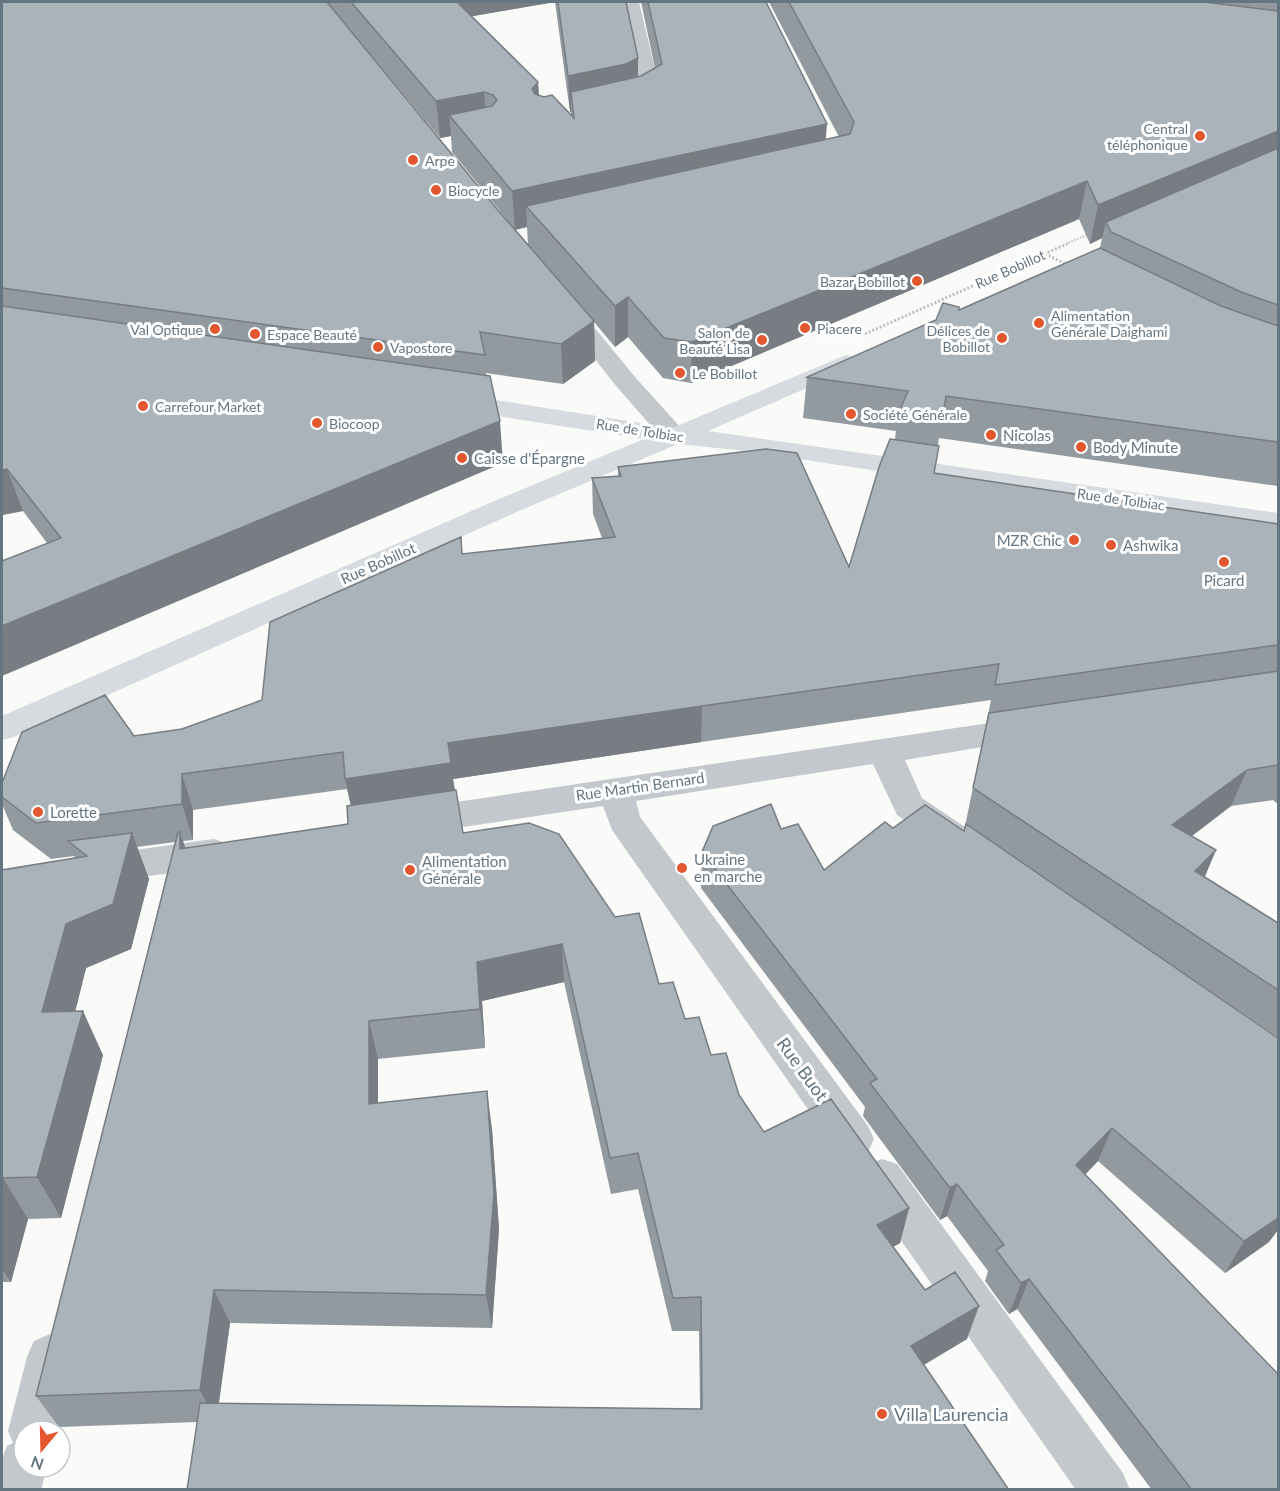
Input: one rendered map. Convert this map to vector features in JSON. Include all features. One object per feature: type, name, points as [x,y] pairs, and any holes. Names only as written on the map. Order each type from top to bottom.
[{"type":"street","points":[[612,112],[642,104],[650,98],[651,94],[630,2]]},
{"type":"street","points":[[554,293],[626,382],[674,436]]},
{"type":"street","name":"Rue Bobillot","points":[[2,729],[502,508],[674,436],[863,345]]},
{"type":"street","name":"Rue de Tolbiac","points":[[433,398],[674,436],[746,443],[1278,522]]},
{"type":"street","name":"Rue Martin Bernard","points":[[383,826],[1058,725]]},
{"type":"street","points":[[884,751],[909,806],[977,853]]},
{"type":"street","name":"Rue Buot","points":[[616,790],[624,820],[1106,1490]]},
{"type":"street","points":[[70,873],[244,848]]},
{"type":"street","points":[[164,899],[174,859]]},
{"type":"street","points":[[35,1419],[58,1327]]},
{"type":"path","name":"Rue Bobillot","points":[[863,345],[1092,232]]},
{"type":"path","points":[[1044,254],[1066,264]]},
{"type":"building","points":[[2,2],[327,2],[496,208],[594,321],[561,344],[480,332],[485,355],[2,288]]},
{"type":"building","points":[[351,2],[457,2],[538,82],[532,89],[535,94],[544,97],[552,95],[574,118],[571,92],[641,76],[662,64],[648,2],[766,2],[827,124],[512,191],[449,115],[492,106],[497,100],[493,95],[484,92],[436,101]]},
{"type":"building","points":[[558,2],[626,2],[638,58],[626,64],[568,76]]},
{"type":"building","points":[[789,2],[1204,2],[1278,11],[1278,131],[1098,205],[1087,181],[692,342],[664,338],[628,297],[615,306],[526,206],[850,134],[854,122]]},
{"type":"building","points":[[1278,148],[1278,305],[1241,292],[1111,232],[1106,222]]},
{"type":"building","points":[[1100,248],[1221,306],[1278,326],[1278,442],[946,396],[942,420],[898,414],[908,391],[807,377],[936,320],[943,303],[959,307],[959,310]]},
{"type":"building","points":[[2,306],[490,376],[500,421],[2,626],[2,561],[61,538],[7,469],[2,470]]},
{"type":"building","points":[[890,439],[939,446],[934,473],[1278,524],[1278,645],[995,685],[999,664],[702,706],[448,743],[451,763],[345,779],[343,752],[182,774],[182,804],[36,823],[2,797],[2,783],[22,732],[105,695],[134,736],[182,729],[262,700],[270,622],[461,537],[462,554],[615,537],[592,478],[621,476],[618,467],[766,449],[797,453],[849,567],[879,467]]},
{"type":"building","points":[[1278,671],[1278,765],[1247,770],[1172,825],[1216,850],[1195,871],[1278,923],[1278,990],[973,788],[989,713]]},
{"type":"building","points":[[456,790],[463,833],[529,823],[559,834],[615,917],[639,913],[659,984],[673,982],[685,1019],[699,1017],[711,1055],[726,1053],[739,1095],[764,1132],[831,1099],[909,1208],[877,1225],[925,1290],[955,1272],[979,1306],[911,1346],[1009,1490],[187,1490],[200,1403],[702,1409],[701,1297],[673,1298],[638,1153],[610,1158],[562,944],[477,962],[480,1009],[369,1021],[369,1104],[487,1091],[494,1193],[486,1295],[214,1290],[200,1390],[36,1396],[178,832],[180,832],[180,849],[348,824],[347,806]]},
{"type":"building","points":[[771,804],[781,829],[798,824],[824,870],[885,822],[893,828],[925,805],[964,831],[966,824],[1278,1038],[1278,1218],[1244,1241],[1112,1128],[1076,1165],[1278,1374],[1278,1490],[1192,1490],[1029,1279],[1021,1283],[996,1250],[1004,1245],[957,1184],[950,1188],[870,1083],[877,1079],[702,852],[713,826]]},
{"type":"building","points":[[132,833],[113,904],[66,924],[42,1012],[83,1011],[37,1177],[3,1178],[2,1183],[2,870],[87,856],[68,841]]},
{"type":"place","name":"Central téléphonique","points":[[1200,136]]},
{"type":"place","name":"Arpe","points":[[413,160]]},
{"type":"place","name":"Biocycle","points":[[436,190]]},
{"type":"place","name":"Bazar Bobillot","points":[[917,281]]},
{"type":"place","name":"Alimentation Générale Daighami","points":[[1039,323]]},
{"type":"place","name":"Piacere","points":[[805,328]]},
{"type":"place","name":"Val Optique","points":[[215,329]]},
{"type":"place","name":"Espace Beauté","points":[[255,334]]},
{"type":"place","name":"Délices de Bobillot","points":[[1002,338]]},
{"type":"place","name":"Salon de Beauté Lisa","points":[[762,340]]},
{"type":"place","name":"Vapostore","points":[[378,347]]},
{"type":"place","name":"Le Bobillot","points":[[680,373]]},
{"type":"place","name":"Carrefour Market","points":[[143,406]]},
{"type":"place","name":"Société Générale","points":[[851,414]]},
{"type":"place","name":"Biocoop","points":[[317,423]]},
{"type":"place","name":"Nicolas","points":[[991,435]]},
{"type":"place","name":"Body Minute","points":[[1081,447]]},
{"type":"place","name":"Caisse d'Épargne","points":[[462,458]]},
{"type":"place","name":"MZR Chic","points":[[1074,540]]},
{"type":"place","name":"Ashwika","points":[[1111,545]]},
{"type":"place","name":"Picard","points":[[1224,562]]},
{"type":"place","name":"Lorette","points":[[38,812]]},
{"type":"place","name":"Ukraine en marche","points":[[682,868]]},
{"type":"place","name":"Alimentation Générale","points":[[410,870]]},
{"type":"place","name":"Villa Laurencia","points":[[882,1414]]}]
